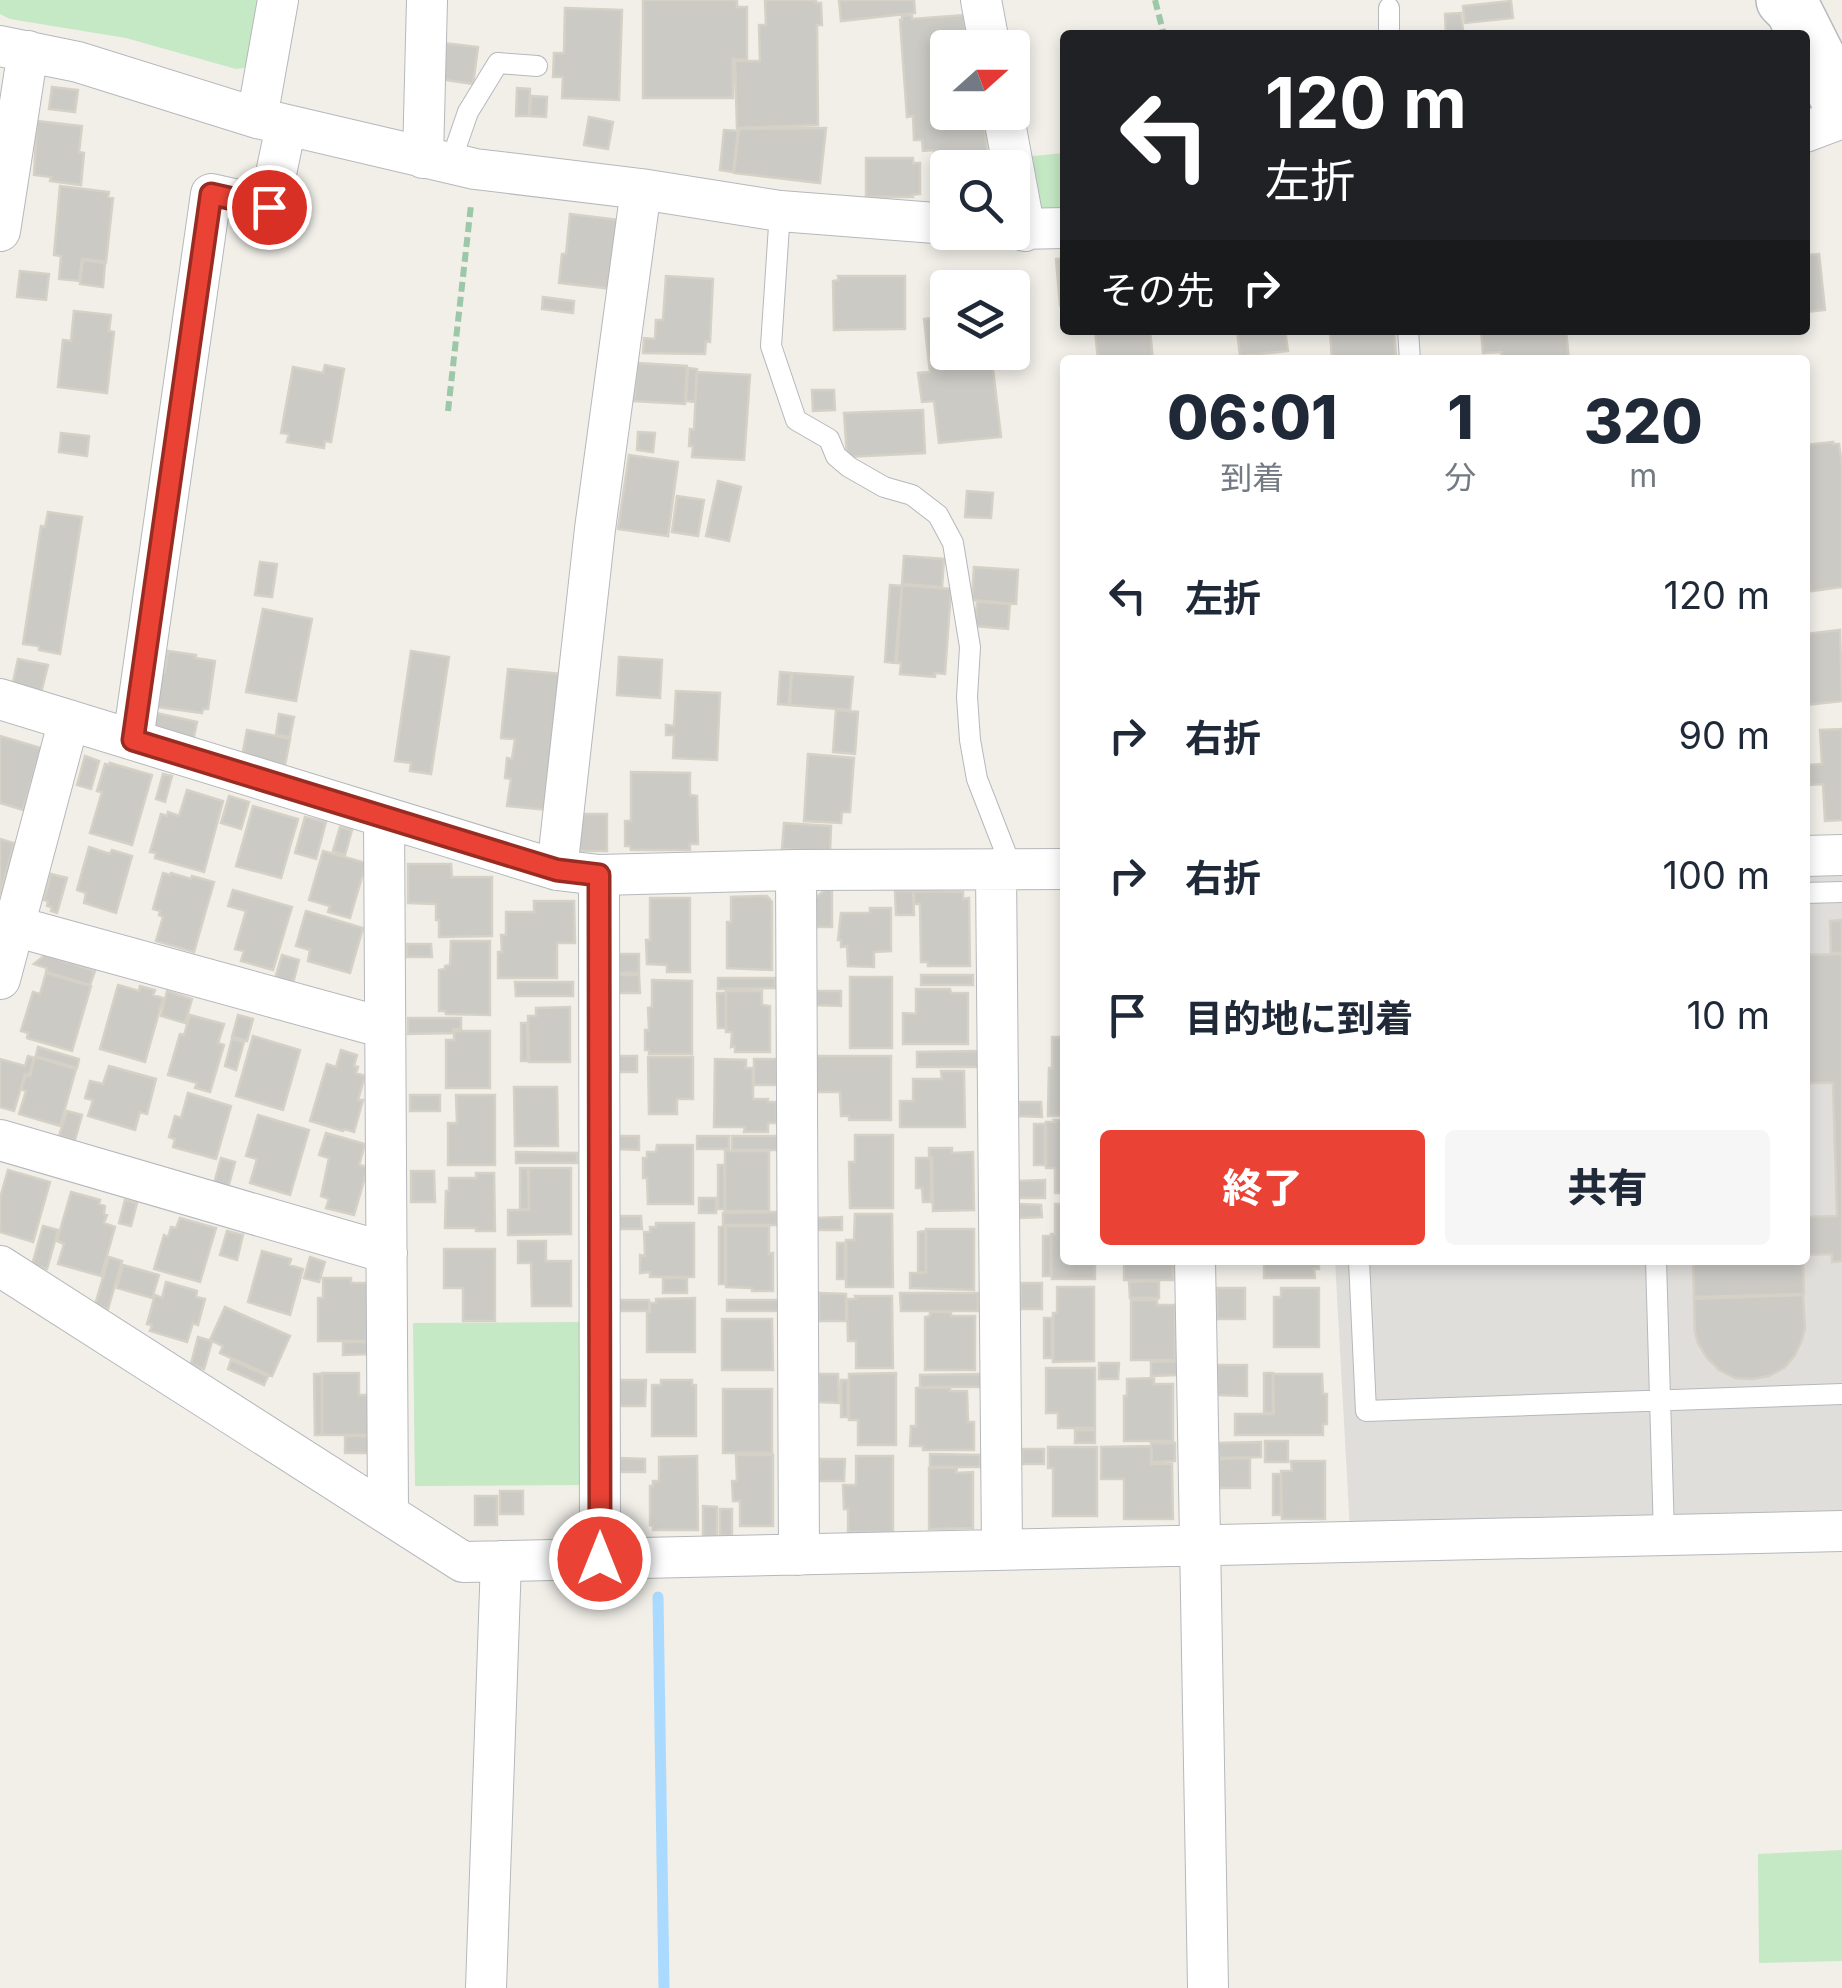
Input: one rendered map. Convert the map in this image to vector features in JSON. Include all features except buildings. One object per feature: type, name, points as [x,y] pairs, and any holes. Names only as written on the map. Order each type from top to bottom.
[{"type":"main road","points":[[1784,0],[1804,30]]},
{"type":"main road","points":[[1810,43],[1842,106]]},
{"type":"street","points":[[133,740],[211,194],[269,207],[278,0]]},
{"type":"street","points":[[427,0],[449,164]]},
{"type":"street","points":[[982,0],[987,30]]},
{"type":"street","points":[[0,232],[14,48],[78,62],[272,122],[449,164],[780,210],[930,222]]},
{"type":"street","points":[[1810,130],[1842,118]]},
{"type":"street","points":[[557,870],[595,529],[641,188]]},
{"type":"street","points":[[1030,230],[1060,228]]},
{"type":"street","points":[[0,699],[557,870],[599,875],[1060,869]]},
{"type":"street","points":[[0,979],[69,720]]},
{"type":"street","points":[[384,816],[388,1514]]},
{"type":"street","points":[[1810,856],[1842,855]]},
{"type":"street","points":[[1002,1550],[1004,869]]},
{"type":"street","points":[[796,870],[800,1554]]},
{"type":"street","points":[[599,875],[600,1559]]},
{"type":"street","points":[[14,926],[385,1028]]},
{"type":"street","points":[[0,1140],[386,1253]]},
{"type":"street","points":[[1195,1265],[1208,1988]]},
{"type":"street","points":[[0,1266],[463,1562],[1842,1531]]},
{"type":"street","points":[[486,1988],[501,1561]]},
{"type":"lane","points":[[1390,8],[1390,30]]},
{"type":"lane","points":[[449,164],[468,112],[498,63],[537,66]]},
{"type":"lane","points":[[780,210],[771,346],[796,420],[829,439],[836,456],[849,467],[884,487],[912,495],[938,515],[953,544],[970,646],[967,697],[976,779],[1004,869]]},
{"type":"lane","points":[[1810,893],[1842,892]]},
{"type":"lane","points":[[1359,1265],[1366,1411],[1842,1394]]},
{"type":"lane","points":[[1656,1265],[1664,1535]]},
{"type":"path","points":[[1155,0],[1163,30]]},
{"type":"path","points":[[448,411],[449,164]]},
{"type":"shaded area","points":[[1810,870],[1842,870],[1842,1519],[1350,1530],[1335,1265],[1810,1265]]},
{"type":"green space","points":[[0,0],[259,0],[251,67],[236,69],[126,38],[10,19],[0,14]]},
{"type":"green space","points":[[1060,153],[1060,208],[1033,210],[1030,156]]},
{"type":"green space","points":[[579,1322],[581,1485],[415,1486],[413,1323]]},
{"type":"green space","points":[[1842,1850],[1842,1961],[1759,1963],[1758,1854]]},
{"type":"waterway","points":[[658,1597],[664,1988]]},
{"type":"route","points":[[269,207],[211,194],[133,740],[557,870],[599,875],[600,1559]]}]
